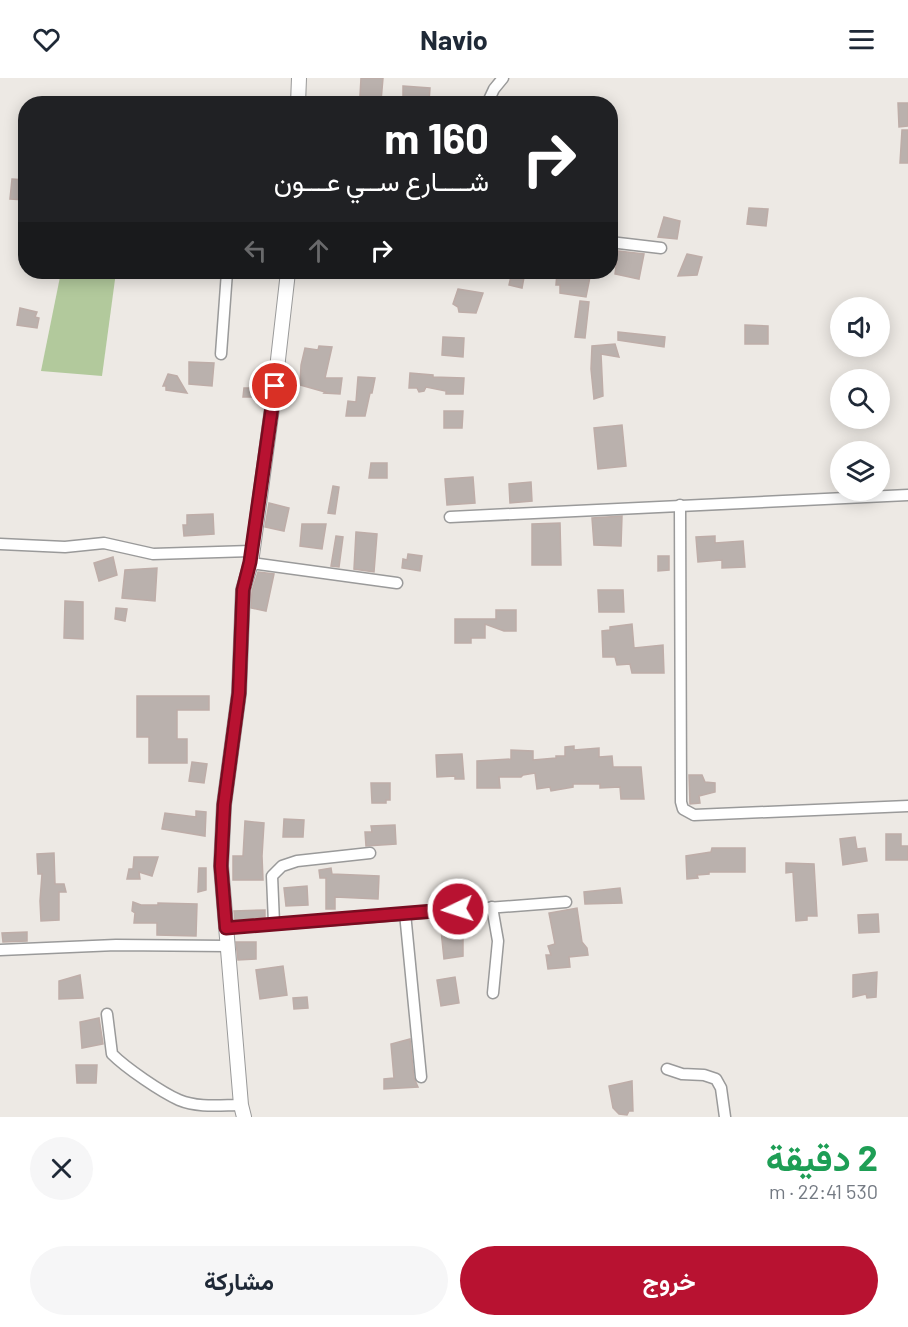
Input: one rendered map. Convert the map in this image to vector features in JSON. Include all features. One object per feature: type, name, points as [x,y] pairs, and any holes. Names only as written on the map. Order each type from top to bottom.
[{"type":"street","points":[[298,96],[299,78]]},
{"type":"street","points":[[491,96],[503,78]]},
{"type":"street","points":[[618,243],[661,248]]},
{"type":"street","points":[[221,354],[226,279]]},
{"type":"street","points":[[107,1014],[112,1054],[131,1070],[180,1101],[242,1111],[221,866],[224,805],[239,693],[243,590],[251,557],[287,279]]},
{"type":"street","points":[[450,517],[908,495]]},
{"type":"street","points":[[680,506],[680,736],[683,809],[694,815],[908,806]]},
{"type":"street","points":[[0,544],[46,548],[104,543],[153,554],[251,557],[397,583]]},
{"type":"street","points":[[274,923],[272,876],[282,866],[297,861],[370,853]]},
{"type":"street","points":[[226,928],[566,902]]},
{"type":"street","points":[[492,907],[498,941],[493,993]]},
{"type":"street","points":[[405,913],[421,1077]]},
{"type":"street","points":[[0,950],[116,945],[228,946]]},
{"type":"street","points":[[667,1069],[682,1074],[716,1078],[721,1088],[725,1117]]},
{"type":"green space","points":[[60,279],[115,279],[102,376],[41,371]]},
{"type":"building","points":[[361,78],[383,78],[381,96],[360,96]]},
{"type":"building","points":[[403,86],[430,88],[429,96],[403,96]]},
{"type":"building","points":[[898,103],[908,103],[908,126],[899,127]]},
{"type":"building","points":[[902,130],[908,130],[908,163],[900,163]]},
{"type":"building","points":[[12,179],[18,179],[18,200],[10,199]]},
{"type":"building","points":[[749,208],[768,209],[766,226],[747,224]]},
{"type":"building","points":[[664,217],[680,221],[677,239],[658,237]]},
{"type":"building","points":[[618,251],[644,254],[639,279],[618,275]]},
{"type":"building","points":[[687,254],[702,257],[697,275],[678,276]]},
{"type":"building","points":[[510,279],[524,279],[522,288],[509,285]]},
{"type":"building","points":[[556,279],[590,279],[586,297],[560,293],[560,285],[556,285]]},
{"type":"building","points":[[458,289],[483,293],[476,313],[459,312],[458,307],[453,304]]},
{"type":"building","points":[[580,301],[589,302],[585,338],[575,337]]},
{"type":"building","points":[[20,308],[37,312],[35,317],[39,318],[37,328],[17,325]]},
{"type":"building","points":[[745,325],[768,326],[768,344],[745,344]]},
{"type":"building","points":[[618,332],[665,337],[664,347],[618,340]]},
{"type":"building","points":[[443,337],[464,338],[463,357],[442,355]]},
{"type":"building","points":[[615,344],[619,357],[601,354],[603,396],[594,399],[591,369],[592,346]]},
{"type":"building","points":[[319,346],[332,347],[325,378],[342,378],[340,394],[324,393],[300,385],[305,348],[318,350]]},
{"type":"building","points":[[189,362],[214,363],[212,386],[189,384]]},
{"type":"building","points":[[410,373],[433,375],[433,377],[464,378],[463,394],[446,394],[446,391],[426,387],[424,391],[419,392],[417,388],[409,388]]},
{"type":"building","points":[[168,374],[177,376],[187,393],[166,390],[166,386],[163,386]]},
{"type":"building","points":[[358,377],[375,378],[365,416],[346,416],[348,401],[356,402]]},
{"type":"building","points":[[244,388],[262,388],[261,397],[243,397]]},
{"type":"building","points":[[444,411],[463,411],[462,428],[444,428]]},
{"type":"building","points":[[622,425],[626,466],[598,469],[594,428]]},
{"type":"building","points":[[371,463],[387,463],[387,478],[369,478]]},
{"type":"building","points":[[473,477],[475,503],[447,505],[445,479]]},
{"type":"building","points":[[531,482],[532,501],[510,503],[509,484]]},
{"type":"building","points":[[333,486],[339,487],[335,514],[328,513]]},
{"type":"building","points":[[269,503],[289,508],[284,531],[265,527]]},
{"type":"building","points":[[213,514],[214,534],[184,536],[183,525],[187,525],[187,515]]},
{"type":"building","points":[[622,516],[621,546],[594,545],[592,518]]},
{"type":"building","points":[[560,523],[561,565],[532,565],[532,524]]},
{"type":"building","points":[[302,524],[326,524],[322,549],[300,546]]},
{"type":"building","points":[[356,532],[377,534],[374,572],[354,569]]},
{"type":"building","points":[[336,536],[343,537],[339,567],[331,566]]},
{"type":"building","points":[[715,536],[715,543],[743,541],[745,567],[722,568],[722,560],[698,562],[696,537]]},
{"type":"building","points":[[408,554],[422,556],[420,571],[402,568],[403,559],[407,560]]},
{"type":"building","points":[[658,556],[669,556],[669,570],[658,571]]},
{"type":"building","points":[[113,557],[117,575],[99,581],[94,563]]},
{"type":"building","points":[[157,568],[155,601],[122,598],[125,570]]},
{"type":"building","points":[[258,572],[274,574],[266,611],[251,608],[252,591]]},
{"type":"building","points":[[598,590],[623,590],[624,612],[599,612]]},
{"type":"building","points":[[65,601],[83,602],[83,639],[64,638]]},
{"type":"building","points":[[116,608],[127,609],[125,621],[115,619]]},
{"type":"building","points":[[496,610],[516,610],[516,631],[504,631],[485,624],[485,638],[471,638],[471,643],[455,643],[455,619],[496,619]]},
{"type":"building","points":[[632,624],[634,648],[663,645],[664,673],[632,673],[630,664],[617,665],[615,657],[603,657],[602,631],[610,630],[610,627]]},
{"type":"building","points":[[137,696],[209,696],[209,710],[177,710],[177,739],[187,739],[187,763],[149,763],[149,737],[137,737]]},
{"type":"building","points":[[574,746],[574,750],[599,748],[599,757],[612,756],[613,767],[641,767],[644,799],[621,799],[620,787],[600,788],[600,784],[573,784],[573,787],[551,791],[550,787],[537,789],[535,773],[521,777],[499,777],[500,788],[477,788],[477,761],[511,759],[511,750],[533,751],[533,760],[556,758],[556,756],[565,756],[565,747]]},
{"type":"building","points":[[462,754],[464,779],[455,779],[455,776],[437,777],[436,755]]},
{"type":"building","points":[[192,762],[207,764],[204,783],[189,781]]},
{"type":"building","points":[[689,775],[702,775],[705,782],[715,783],[715,792],[699,796],[700,803],[690,804]]},
{"type":"building","points":[[371,783],[390,783],[390,800],[386,800],[386,803],[372,803]]},
{"type":"building","points":[[196,811],[206,812],[205,836],[162,829],[165,813],[196,817]]},
{"type":"building","points":[[284,819],[304,820],[303,837],[283,837]]},
{"type":"building","points":[[245,821],[264,823],[263,880],[233,880],[233,856],[243,856]]},
{"type":"building","points":[[395,825],[396,844],[366,846],[365,832],[372,832],[371,826]]},
{"type":"building","points":[[886,834],[901,834],[901,846],[908,846],[908,860],[886,860]]},
{"type":"building","points":[[855,837],[857,849],[865,848],[867,861],[843,865],[840,839]]},
{"type":"building","points":[[712,848],[745,848],[745,872],[709,872],[709,874],[697,875],[698,878],[687,879],[686,856],[711,852]]},
{"type":"building","points":[[54,853],[55,884],[64,884],[66,892],[59,892],[59,920],[41,921],[42,874],[38,874],[37,854]]},
{"type":"building","points":[[134,857],[158,857],[152,876],[139,872],[140,879],[127,879],[129,869],[133,869]]},
{"type":"building","points":[[786,863],[814,864],[817,916],[807,916],[807,920],[796,921],[793,872],[786,873]]},
{"type":"building","points":[[199,868],[206,868],[206,890],[198,892]]},
{"type":"building","points":[[331,868],[332,874],[379,876],[378,899],[335,897],[335,909],[326,909],[326,878],[320,878],[319,870]]},
{"type":"building","points":[[307,886],[308,905],[286,906],[284,888]]},
{"type":"building","points":[[620,888],[622,903],[585,904],[584,892]]},
{"type":"building","points":[[133,902],[141,905],[197,904],[196,936],[157,935],[157,923],[134,923]]},
{"type":"building","points":[[577,908],[582,942],[587,948],[588,955],[569,957],[570,967],[548,969],[546,955],[551,955],[548,946],[555,944],[549,913]]},
{"type":"building","points":[[265,910],[265,917],[235,920],[234,911]]},
{"type":"building","points":[[878,914],[879,932],[859,933],[858,915]]},
{"type":"building","points":[[463,926],[463,956],[444,959],[441,930]]},
{"type":"building","points":[[27,932],[27,941],[3,942],[2,933]]},
{"type":"building","points":[[236,942],[256,942],[256,959],[238,960]]},
{"type":"building","points":[[283,966],[287,995],[260,999],[256,970]]},
{"type":"building","points":[[877,972],[876,997],[867,998],[866,994],[853,997],[853,975]]},
{"type":"building","points":[[80,975],[83,998],[59,999],[59,981]]},
{"type":"building","points":[[455,977],[459,1003],[441,1006],[437,980]]},
{"type":"building","points":[[307,997],[308,1008],[294,1009],[293,998]]},
{"type":"building","points":[[99,1018],[103,1044],[82,1048],[80,1022]]},
{"type":"building","points":[[410,1039],[414,1078],[418,1087],[384,1089],[384,1079],[394,1078],[391,1044]]},
{"type":"building","points":[[76,1065],[97,1065],[96,1083],[77,1083]]},
{"type":"building","points":[[632,1081],[633,1111],[629,1111],[627,1115],[619,1114],[613,1108],[609,1086]]},
{"type":"route","points":[[275,386],[250,562],[243,590],[239,693],[224,805],[221,866],[226,928],[458,909]]}]
